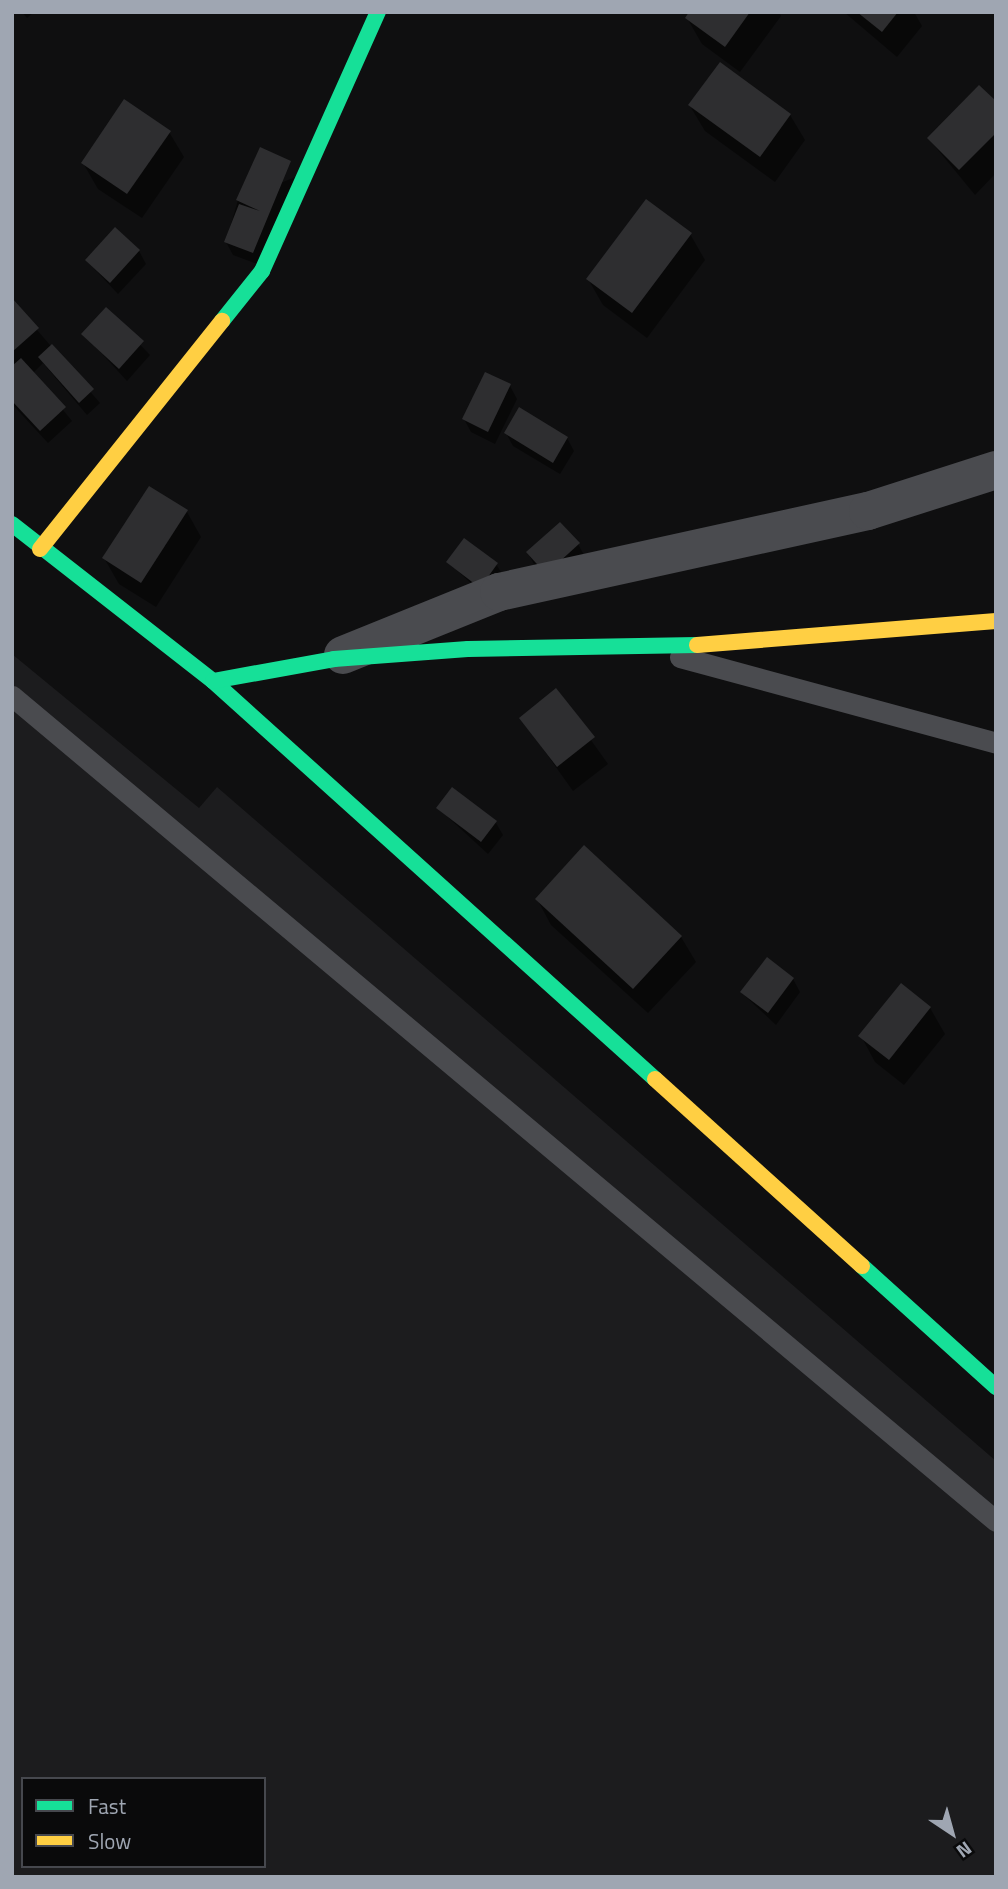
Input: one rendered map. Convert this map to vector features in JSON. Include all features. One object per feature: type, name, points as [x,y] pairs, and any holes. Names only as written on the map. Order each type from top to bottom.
[{"type":"street","points":[[40,549],[262,271],[378,12]]},
{"type":"street","points":[[334,659],[490,594],[868,511],[996,470]]},
{"type":"street","points":[[12,524],[40,549],[213,681],[996,1387]]},
{"type":"street","points":[[213,681],[334,659],[468,649],[651,649],[996,621]]},
{"type":"lane","points":[[651,649],[996,743]]},
{"type":"lane","points":[[12,696],[996,1521]]},
{"type":"shaded area","points":[[12,654],[199,808],[217,787],[996,1461],[996,1877],[12,1877]]},
{"type":"building","points":[[689,12],[750,12],[725,47],[685,18]]},
{"type":"building","points":[[857,12],[898,12],[882,32]]},
{"type":"building","points":[[720,62],[791,114],[760,157],[688,105]]},
{"type":"building","points":[[979,85],[996,101],[996,133],[959,170],[927,138]]},
{"type":"building","points":[[124,99],[171,131],[127,194],[81,163]]},
{"type":"building","points":[[260,147],[291,161],[253,253],[224,242],[239,204],[260,211],[236,200]]},
{"type":"building","points":[[646,199],[692,233],[632,313],[586,279]]},
{"type":"building","points":[[115,227],[140,250],[110,283],[85,260]]},
{"type":"building","points":[[12,298],[39,328],[12,352]]},
{"type":"building","points":[[106,307],[144,341],[119,369],[81,334]]},
{"type":"building","points":[[52,344],[94,389],[79,403],[38,357]]},
{"type":"building","points":[[21,358],[66,407],[40,431],[12,401],[12,366]]},
{"type":"building","points":[[485,372],[511,384],[488,432],[462,419]]},
{"type":"building","points":[[519,407],[568,437],[553,463],[504,433]]},
{"type":"building","points":[[149,486],[188,510],[141,583],[102,558]]},
{"type":"building","points":[[560,522],[580,543],[546,574],[526,552]]},
{"type":"building","points":[[464,538],[498,563],[480,588],[446,562]]},
{"type":"building","points":[[556,688],[595,737],[557,767],[519,718]]},
{"type":"building","points":[[452,787],[497,821],[481,842],[436,808]]},
{"type":"building","points":[[584,845],[682,936],[633,989],[535,899]]},
{"type":"building","points":[[767,957],[794,978],[768,1013],[740,992]]},
{"type":"building","points":[[901,983],[931,1007],[889,1060],[858,1036]]},
{"type":"traffic: fast","points":[[222,321],[262,271],[378,12]]},
{"type":"traffic: fast","points":[[12,524],[213,681],[655,1079]]},
{"type":"traffic: fast","points":[[213,681],[334,659],[468,649],[697,645]]},
{"type":"traffic: fast","points":[[862,1266],[996,1387]]},
{"type":"traffic: slow","points":[[40,549],[222,321]]},
{"type":"traffic: slow","points":[[697,645],[996,621]]},
{"type":"traffic: slow","points":[[655,1079],[862,1266]]}]
